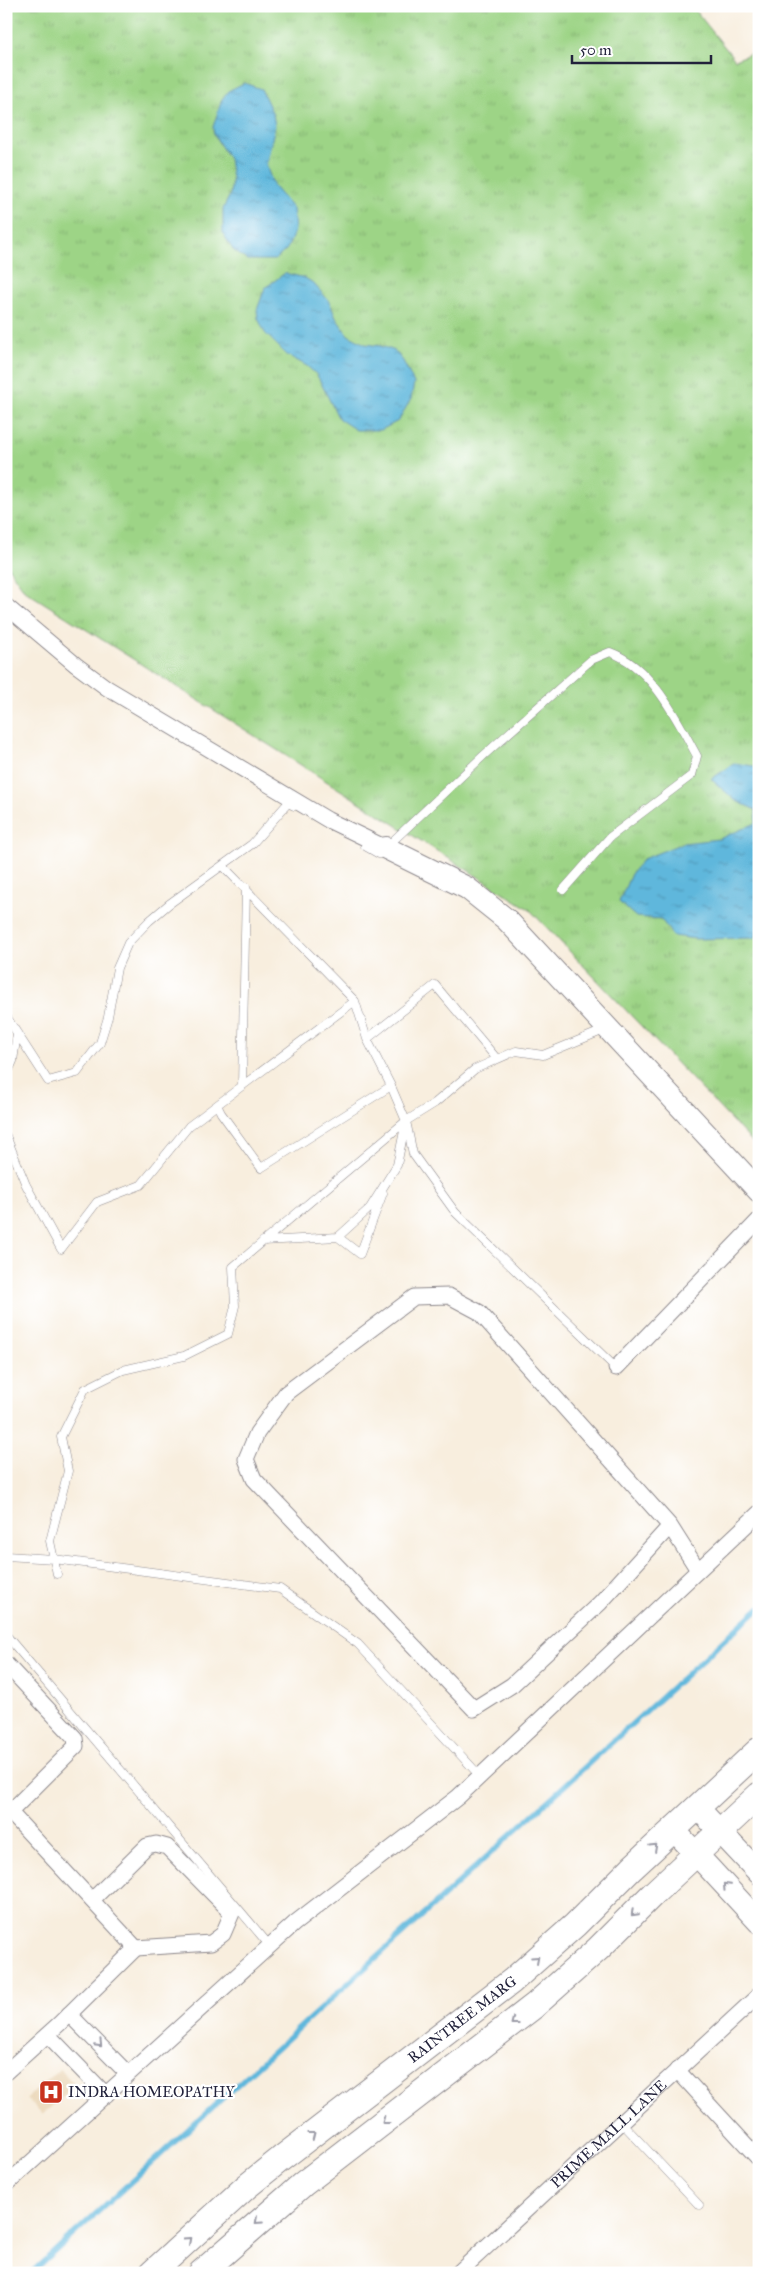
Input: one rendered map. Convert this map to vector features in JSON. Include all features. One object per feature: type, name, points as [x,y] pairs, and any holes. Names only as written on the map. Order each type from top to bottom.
[{"type":"main road","name":"RAINTREE MARG","points":[[152,2273],[246,2187],[512,1981],[575,1925],[759,1750]]},
{"type":"main road","points":[[201,2273],[302,2184],[534,2006],[598,1949],[759,1795]]},
{"type":"street","points":[[6,606],[76,665],[107,688],[328,820],[467,888],[500,914],[759,1191]]},
{"type":"street","points":[[616,1368],[759,1220]]},
{"type":"street","points":[[670,1526],[600,1603],[512,1685],[474,1710],[254,1479],[246,1459],[257,1433],[286,1393],[414,1297],[449,1296],[479,1312],[670,1526],[698,1570]]},
{"type":"street","points":[[6,2185],[295,1923],[458,1797],[759,1513]]},
{"type":"street","points":[[6,1664],[75,1738],[76,1746],[8,1810],[136,1948]]},
{"type":"street","points":[[697,1807],[759,1874]]},
{"type":"street","points":[[674,1830],[759,1922]]},
{"type":"street","points":[[6,2072],[48,2035],[136,1948],[211,1943],[223,1934],[232,1913],[167,1847],[156,1844],[147,1846],[92,1900]]},
{"type":"street","name":"PRIME MALL LANE","points":[[458,2273],[759,1995]]},
{"type":"street","points":[[69,2014],[128,2074]]},
{"type":"street","points":[[48,2035],[106,2095]]},
{"type":"street","points":[[677,2070],[759,2159]]},
{"type":"lane","points":[[6,1016],[48,1081],[77,1072],[100,1042],[108,1017],[117,968],[128,943],[149,921],[192,885],[223,866],[252,844],[288,803],[379,854],[483,756],[591,660],[610,652],[626,658],[667,700],[697,756],[692,775],[610,837],[563,890]]},
{"type":"lane","points":[[223,866],[246,887],[355,1001],[368,1040],[406,1121],[414,1154],[455,1212],[616,1368]]},
{"type":"lane","points":[[242,1086],[246,887]]},
{"type":"lane","points":[[368,1040],[435,985],[497,1060]]},
{"type":"lane","points":[[6,1136],[26,1185],[61,1249],[97,1202],[141,1185],[189,1126],[355,1001]]},
{"type":"lane","points":[[56,1574],[50,1541],[68,1472],[61,1436],[85,1389],[123,1370],[184,1356],[228,1334],[235,1306],[233,1267],[406,1121],[436,1102],[475,1069],[516,1051],[543,1055],[608,1028]]},
{"type":"lane","points":[[6,1076],[13,1061],[17,1033]]},
{"type":"lane","points":[[217,1105],[261,1168],[391,1086]]},
{"type":"lane","points":[[263,1242],[338,1237],[370,1208],[397,1165],[406,1121]]},
{"type":"lane","points":[[338,1237],[360,1254],[389,1177]]},
{"type":"lane","points":[[6,1556],[54,1560],[280,1589],[358,1644],[480,1776]]},
{"type":"lane","points":[[6,1635],[270,1946]]},
{"type":"lane","points":[[621,2122],[699,2205]]},
{"type":"shaded area","name":"INDRA HOMEOPATHY","points":[[60,2069],[75,2085],[42,2115],[27,2098]]},
{"type":"green space","points":[[6,6],[692,6],[735,60],[759,50],[759,1149],[529,909],[25,591],[6,564]]},
{"type":"water","points":[[244,83],[261,89],[273,114],[275,126],[266,165],[274,187],[293,209],[295,230],[287,249],[275,260],[247,260],[233,250],[223,233],[223,209],[230,195],[232,179],[229,159],[214,135],[213,127],[222,99],[230,90]]},
{"type":"water","points":[[285,273],[305,278],[313,283],[329,301],[336,318],[348,335],[365,344],[381,346],[395,351],[403,361],[414,383],[411,399],[398,421],[381,430],[356,430],[339,419],[317,375],[307,366],[287,355],[265,333],[258,318],[257,310],[265,288]]},
{"type":"water","points":[[735,763],[759,767],[759,930],[755,938],[696,939],[673,936],[661,919],[636,917],[619,902],[631,874],[643,859],[683,843],[719,839],[756,823],[756,810],[736,801],[711,779]]},
{"type":"waterway","points":[[31,2273],[759,1608]]},
{"type":"place","name":"INDRA HOMEOPATHY","points":[[51,2092]]}]
